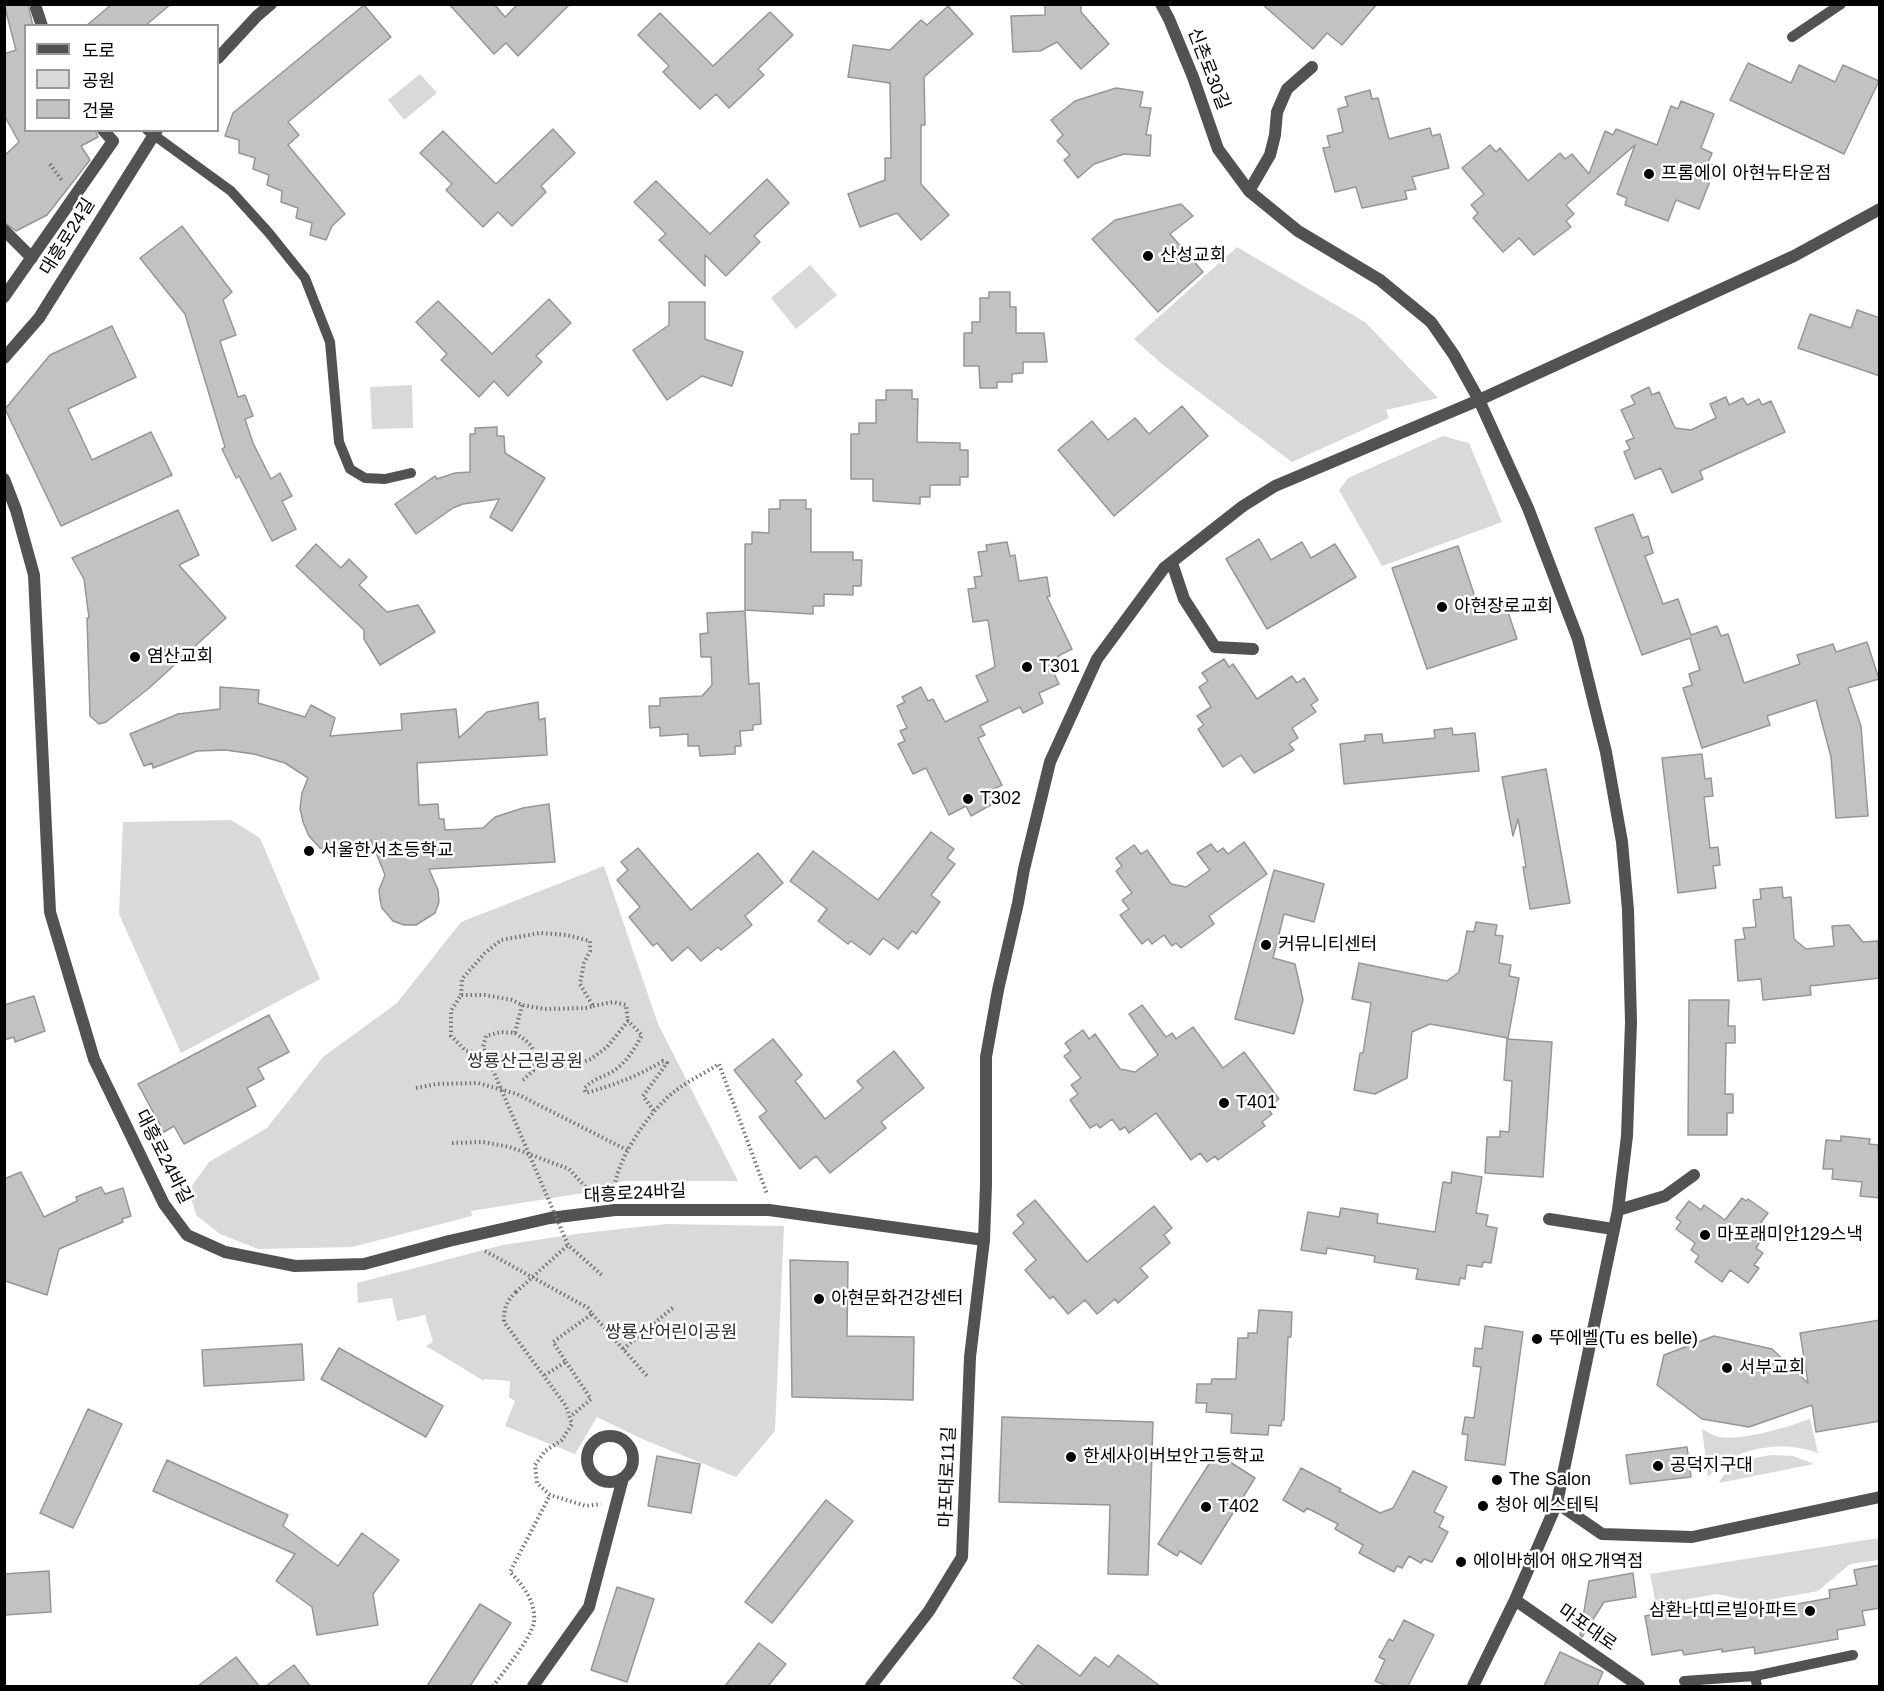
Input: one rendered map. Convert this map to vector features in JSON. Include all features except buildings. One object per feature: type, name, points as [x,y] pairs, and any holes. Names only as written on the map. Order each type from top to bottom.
[{"type":"street","points":[[219,57],[271,4]]},
{"type":"street","name":"신촌로30길","points":[[1161,4],[1193,77],[1218,149],[1249,190],[1298,231],[1380,280],[1431,322],[1454,355],[1479,400],[1528,508],[1578,639],[1604,742],[1622,842],[1628,910],[1631,1022],[1627,1136],[1618,1210],[1557,1503],[1515,1600],[1473,1686]]},
{"type":"street","points":[[36,8],[41,24]]},
{"type":"street","points":[[1249,190],[1270,155],[1277,112],[1287,89],[1312,67]]},
{"type":"street","name":"대흥로24길","points":[[4,297],[113,141],[105,132]]},
{"type":"street","name":"대흥로24길","points":[[4,358],[39,318],[152,132]]},
{"type":"street","name":"마포대로11길","points":[[871,1686],[929,1611],[962,1557],[970,1357],[984,1240],[986,1057],[998,990],[1040,798],[1050,762],[1096,659],[1164,568],[1243,506],[1275,486],[1479,400],[1794,256],[1880,209]]},
{"type":"street","points":[[4,230],[32,258]]},
{"type":"street","name":"대흥로24바길","points":[[4,479],[16,510],[34,575],[50,912],[94,1059],[164,1204],[187,1235],[225,1252],[295,1266],[364,1264],[460,1238],[550,1218],[615,1210],[769,1210],[984,1240]]},
{"type":"street","points":[[1172,562],[1184,599],[1215,647],[1253,649]]},
{"type":"street","points":[[1618,1210],[1665,1196],[1694,1175]]},
{"type":"street","points":[[1549,1219],[1614,1229]]},
{"type":"street","points":[[532,1686],[589,1607],[624,1478]]},
{"type":"street","points":[[1557,1503],[1602,1534],[1692,1537],[1880,1497]]},
{"type":"street","name":"마포대로","points":[[1515,1600],[1639,1686]]},
{"type":"lane","points":[[1792,37],[1841,4]]},
{"type":"lane","points":[[152,132],[231,190],[305,278],[330,342],[339,442],[350,469],[365,478],[385,479],[411,473]]},
{"type":"lane","points":[[1684,1681],[1756,1681],[1853,1655]]},
{"type":"path","points":[[593,1006],[580,984],[584,963],[590,951],[590,941],[567,935],[540,933],[501,940],[462,979],[461,995],[451,1011],[451,1036],[466,1050],[518,1058],[542,1065],[571,1067],[591,1059],[607,1047],[628,1021]]},
{"type":"path","points":[[461,995],[512,1000],[544,1010],[588,1008],[613,1002],[626,1005],[628,1021],[642,1035],[635,1049],[619,1066],[589,1082],[584,1089],[586,1093],[618,1084],[642,1074],[663,1060],[667,1063],[643,1096],[654,1110]]},
{"type":"path","points":[[515,1033],[522,1005]]},
{"type":"path","points":[[523,1080],[533,1071],[535,1055],[530,1042],[515,1033],[501,1032],[486,1036],[483,1047],[568,1245],[603,1276]]},
{"type":"path","points":[[615,1210],[614,1185],[628,1151],[654,1110],[675,1091],[719,1064],[766,1190],[769,1210]]},
{"type":"path","points":[[416,1088],[437,1084],[478,1083],[517,1095],[628,1151]]},
{"type":"path","points":[[452,1143],[483,1142],[510,1147],[569,1169],[590,1192],[591,1213]]},
{"type":"path","points":[[460,1238],[588,1308],[647,1376]]},
{"type":"path","points":[[568,1245],[507,1301],[504,1322],[566,1406],[572,1424],[562,1440],[545,1451],[535,1465],[537,1483],[550,1495],[586,1506],[616,1504]]},
{"type":"path","points":[[623,1349],[675,1306]]},
{"type":"path","points":[[570,1417],[591,1399],[553,1342],[592,1314]]},
{"type":"path","points":[[544,1375],[566,1362]]},
{"type":"path","points":[[493,1686],[526,1640],[534,1623],[531,1600],[510,1572],[550,1495]]},
{"type":"green space","points":[[420,74],[437,93],[404,120],[388,100]]},
{"type":"green space","points":[[1237,247],[1365,322],[1438,398],[1386,410],[1389,418],[1292,462],[1163,365],[1134,339]]},
{"type":"green space","points":[[810,265],[837,295],[796,329],[771,298]]},
{"type":"green space","points":[[412,385],[413,428],[372,429],[370,387]]},
{"type":"green space","points":[[1443,436],[1469,443],[1502,522],[1382,566],[1339,490],[1348,478]]},
{"type":"green space","points":[[231,820],[260,838],[320,979],[181,1053],[119,914],[123,822]]},
{"type":"green space","name":"쌍룡산근링공원","points":[[604,866],[658,1024],[738,1181],[622,1181],[590,1192],[471,1211],[472,1216],[352,1247],[258,1249],[220,1234],[196,1215],[189,1190],[209,1162],[267,1128],[323,1057],[397,1003],[461,922]]},
{"type":"green space","name":"쌍룡산어린이공원","points":[[667,1224],[784,1226],[775,1431],[736,1477],[642,1439],[597,1417],[575,1454],[505,1426],[515,1401],[509,1397],[510,1381],[484,1379],[484,1381],[426,1346],[433,1342],[425,1315],[397,1321],[392,1298],[358,1303],[357,1283],[503,1245]]},
{"type":"green space","points":[[1810,1419],[1818,1453],[1783,1446],[1747,1451],[1726,1461],[1708,1477],[1702,1429],[1719,1437],[1740,1437]]},
{"type":"green space","points":[[1772,1455],[1793,1456],[1814,1464],[1719,1483],[1734,1466]]},
{"type":"green space","points":[[1879,1538],[1879,1560],[1850,1564],[1818,1591],[1757,1602],[1716,1594],[1656,1605],[1650,1574]]},
{"type":"place","name":"프롬에이 아현뉴타운점","points":[[1649,174]]},
{"type":"place","name":"산성교회","points":[[1148,256]]},
{"type":"place","name":"아현장로교회","points":[[1442,607]]},
{"type":"place","name":"염산교회","points":[[135,657]]},
{"type":"place","name":"T301","points":[[1027,667]]},
{"type":"place","name":"T302","points":[[968,799]]},
{"type":"place","name":"서울한서초등학교","points":[[309,851]]},
{"type":"place","name":"커뮤니티센터","points":[[1266,945]]},
{"type":"place","name":"T401","points":[[1224,1103]]},
{"type":"place","name":"마포래미안129스낵","points":[[1705,1235]]},
{"type":"place","name":"아현문화건강센터","points":[[819,1299]]},
{"type":"place","name":"뚜에벨(Tu es belle)","points":[[1537,1339]]},
{"type":"place","name":"서부교회","points":[[1727,1368]]},
{"type":"place","name":"한세사이버보안고등학교","points":[[1071,1457]]},
{"type":"place","name":"공덕지구대","points":[[1658,1466]]},
{"type":"place","name":"The Salon","points":[[1497,1480]]},
{"type":"place","name":"청아 에스테틱","points":[[1483,1506]]},
{"type":"place","name":"T402","points":[[1206,1507]]},
{"type":"place","name":"에이바헤어 애오개역점","points":[[1461,1562]]},
{"type":"place","name":"삼환나띠르빌아파트","points":[[1810,1611]]}]
